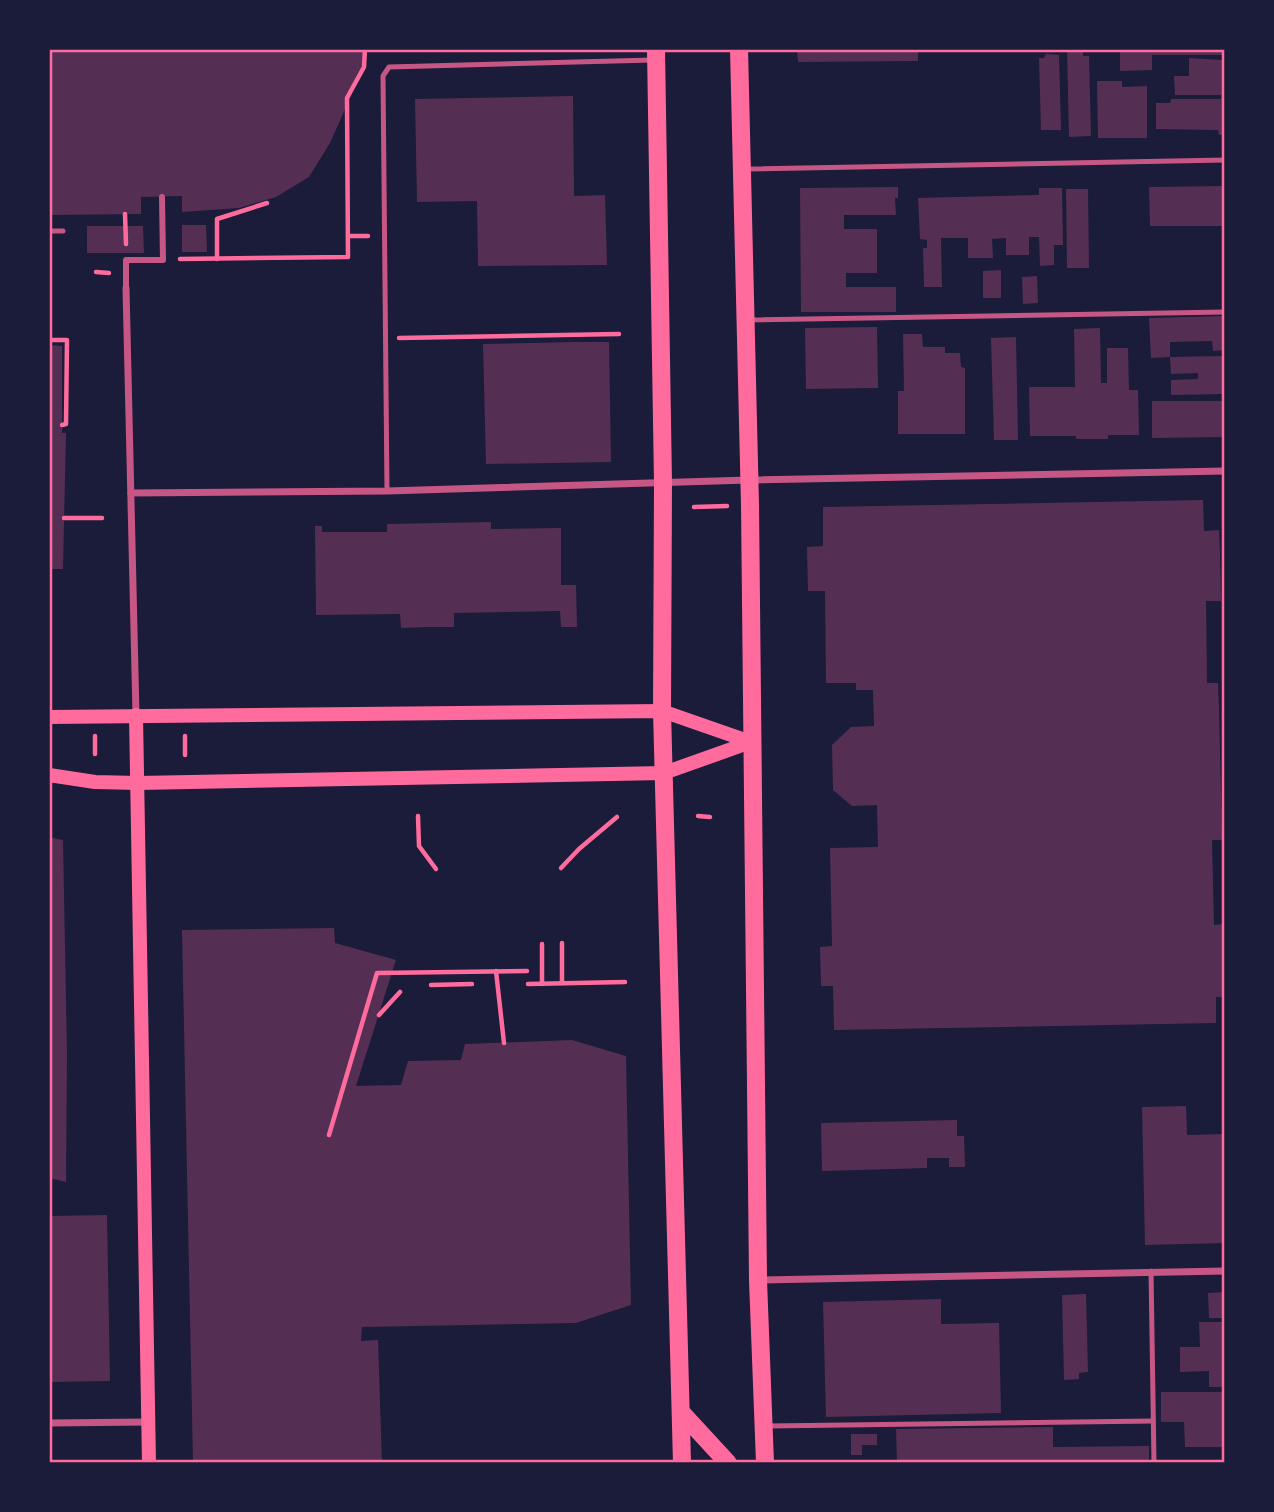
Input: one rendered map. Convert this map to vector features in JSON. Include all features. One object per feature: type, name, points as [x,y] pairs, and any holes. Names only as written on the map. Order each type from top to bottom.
[{"type":"main road","points":[[738,49],[749,480],[758,1280],[765,1463]]},
{"type":"main road","points":[[656,54],[663,483],[664,773],[682,1463]]},
{"type":"main road","points":[[49,718],[663,711],[751,742]]},
{"type":"main road","points":[[136,715],[149,1463]]},
{"type":"main road","points":[[49,775],[96,782],[138,783],[664,773],[751,742]]},
{"type":"main road","points":[[681,1412],[728,1463]]},
{"type":"street","points":[[136,715],[126,260],[163,260],[162,197]]},
{"type":"street","points":[[131,493],[387,491],[749,480],[1225,471]]},
{"type":"street","points":[[758,1280],[1225,1271]]},
{"type":"street","points":[[49,1423],[149,1422]]},
{"type":"lane","points":[[387,491],[383,76],[389,66],[656,54]]},
{"type":"lane","points":[[741,169],[1225,160]]},
{"type":"lane","points":[[49,231],[63,230]]},
{"type":"lane","points":[[745,320],[1225,312]]},
{"type":"lane","points":[[1151,1272],[1154,1463]]},
{"type":"lane","points":[[764,1426],[1153,1421]]},
{"type":"path","points":[[163,260],[348,257],[347,98],[363,67],[365,49]]},
{"type":"path","points":[[217,259],[217,219],[267,203]]},
{"type":"path","points":[[125,214],[126,253]]},
{"type":"path","points":[[399,338],[619,334]]},
{"type":"path","points":[[49,340],[74,340]]},
{"type":"path","points":[[62,425],[66,424],[67,340]]},
{"type":"path","points":[[694,507],[727,506]]},
{"type":"path","points":[[64,517],[102,518]]},
{"type":"path","points":[[185,732],[185,755]]},
{"type":"path","points":[[95,735],[95,754]]},
{"type":"path","points":[[418,816],[419,846],[436,869]]},
{"type":"path","points":[[561,869],[579,849],[617,817]]},
{"type":"path","points":[[698,817],[710,817]]},
{"type":"path","points":[[562,943],[562,983]]},
{"type":"path","points":[[542,944],[542,984]]},
{"type":"path","points":[[496,971],[504,1043]]},
{"type":"path","points":[[329,1135],[377,973],[527,971]]},
{"type":"path","points":[[528,984],[625,982]]},
{"type":"path","points":[[431,985],[472,984]]},
{"type":"path","points":[[379,1015],[400,992]]},
{"type":"building","points":[[49,49],[368,49],[330,143],[309,177],[276,197],[239,208],[182,212],[182,196],[141,197],[141,214],[49,215]]},
{"type":"building","points":[[797,49],[918,49],[918,61],[798,62]]},
{"type":"building","points":[[1067,49],[1083,49],[1083,56],[1089,56],[1091,136],[1069,137]]},
{"type":"building","points":[[1120,49],[1225,49],[1225,135],[1219,135],[1218,130],[1156,129],[1156,103],[1170,103],[1171,99],[1221,99],[1221,95],[1175,95],[1174,76],[1189,76],[1189,58],[1222,60],[1222,55],[1152,55],[1152,70],[1120,71]]},
{"type":"building","points":[[1046,54],[1059,55],[1061,130],[1041,130],[1039,58],[1044,58]]},
{"type":"building","points":[[1097,81],[1122,81],[1122,87],[1147,86],[1147,138],[1098,138]]},
{"type":"building","points":[[573,96],[574,196],[605,195],[607,265],[478,266],[477,201],[417,202],[415,99]]},
{"type":"building","points":[[1225,186],[1225,226],[1150,226],[1149,187]]},
{"type":"building","points":[[898,187],[898,198],[895,198],[896,215],[844,215],[844,229],[877,229],[877,273],[846,273],[846,287],[896,287],[896,312],[801,312],[800,188]]},
{"type":"building","points":[[1039,188],[1062,188],[1063,245],[1054,245],[1054,265],[1040,266],[1039,237],[1029,237],[1029,255],[1006,255],[1006,238],[992,239],[993,258],[968,258],[968,238],[941,238],[942,287],[924,287],[923,248],[927,248],[927,240],[920,239],[918,198],[1039,195]]},
{"type":"building","points":[[1066,189],[1088,189],[1089,268],[1067,268]]},
{"type":"building","points":[[182,225],[206,225],[207,252],[182,252]]},
{"type":"building","points":[[87,226],[143,226],[144,253],[87,253]]},
{"type":"building","points":[[1001,270],[1001,298],[983,298],[983,271]]},
{"type":"building","points":[[1037,276],[1038,303],[1023,304],[1022,277]]},
{"type":"building","points":[[1225,316],[1225,350],[1213,351],[1212,341],[1170,342],[1170,357],[1151,358],[1149,318]]},
{"type":"building","points":[[877,327],[878,388],[806,389],[805,328]]},
{"type":"building","points":[[1100,328],[1101,383],[1107,383],[1107,348],[1128,348],[1129,390],[1138,390],[1139,435],[1108,435],[1108,439],[1030,436],[1029,387],[1075,387],[1074,329]]},
{"type":"building","points":[[903,334],[922,334],[923,347],[945,347],[945,353],[960,353],[961,367],[965,368],[965,434],[898,434],[898,391],[904,391]]},
{"type":"building","points":[[1016,337],[1018,440],[994,440],[991,338]]},
{"type":"building","points":[[609,342],[611,462],[486,464],[483,344]]},
{"type":"building","points":[[49,345],[62,346],[62,433],[66,433],[63,569],[49,569]]},
{"type":"building","points":[[1225,356],[1225,394],[1171,395],[1171,380],[1198,379],[1198,373],[1171,374],[1170,357]]},
{"type":"building","points":[[1152,401],[1225,401],[1225,437],[1152,438]]},
{"type":"building","points":[[1203,500],[1204,531],[1219,530],[1220,553],[1221,601],[1206,601],[1207,683],[1218,683],[1219,708],[1222,840],[1212,840],[1214,925],[1225,924],[1225,997],[1216,997],[1216,1023],[834,1030],[833,986],[821,986],[820,947],[832,946],[830,848],[878,847],[877,805],[852,806],[833,790],[832,745],[851,727],[874,726],[873,690],[856,690],[856,683],[826,683],[825,591],[808,591],[807,547],[823,546],[823,507]]},
{"type":"building","points":[[491,522],[491,529],[561,528],[561,585],[576,585],[577,627],[561,627],[560,611],[454,613],[454,627],[401,628],[400,614],[316,615],[315,526],[322,526],[322,532],[387,532],[387,524]]},
{"type":"building","points":[[49,837],[63,840],[67,1054],[66,1182],[49,1178]]},
{"type":"building","points":[[334,928],[335,943],[396,960],[356,1086],[401,1085],[408,1061],[461,1060],[465,1044],[572,1040],[626,1056],[631,1305],[576,1323],[362,1327],[361,1341],[378,1340],[382,1463],[193,1463],[182,930]]},
{"type":"building","points":[[1186,1106],[1187,1135],[1225,1134],[1225,1243],[1145,1245],[1142,1107]]},
{"type":"building","points":[[957,1120],[957,1136],[964,1136],[965,1167],[949,1167],[949,1158],[927,1158],[927,1168],[822,1171],[821,1123]]},
{"type":"building","points":[[107,1215],[110,1381],[49,1382],[49,1216]]},
{"type":"building","points":[[1225,1292],[1225,1318],[1209,1318],[1208,1293]]},
{"type":"building","points":[[1086,1294],[1088,1372],[1079,1373],[1079,1379],[1064,1380],[1062,1295]]},
{"type":"building","points":[[941,1299],[941,1324],[999,1323],[1001,1413],[826,1417],[823,1302]]},
{"type":"building","points":[[1199,1322],[1225,1322],[1225,1387],[1209,1387],[1209,1371],[1180,1372],[1180,1347],[1200,1347]]},
{"type":"building","points":[[1161,1392],[1225,1392],[1225,1447],[1185,1447],[1184,1422],[1161,1422]]},
{"type":"building","points":[[1053,1427],[1053,1447],[1149,1446],[1149,1463],[897,1463],[896,1429]]},
{"type":"building","points":[[851,1434],[877,1434],[877,1445],[862,1445],[862,1455],[851,1455]]}]
